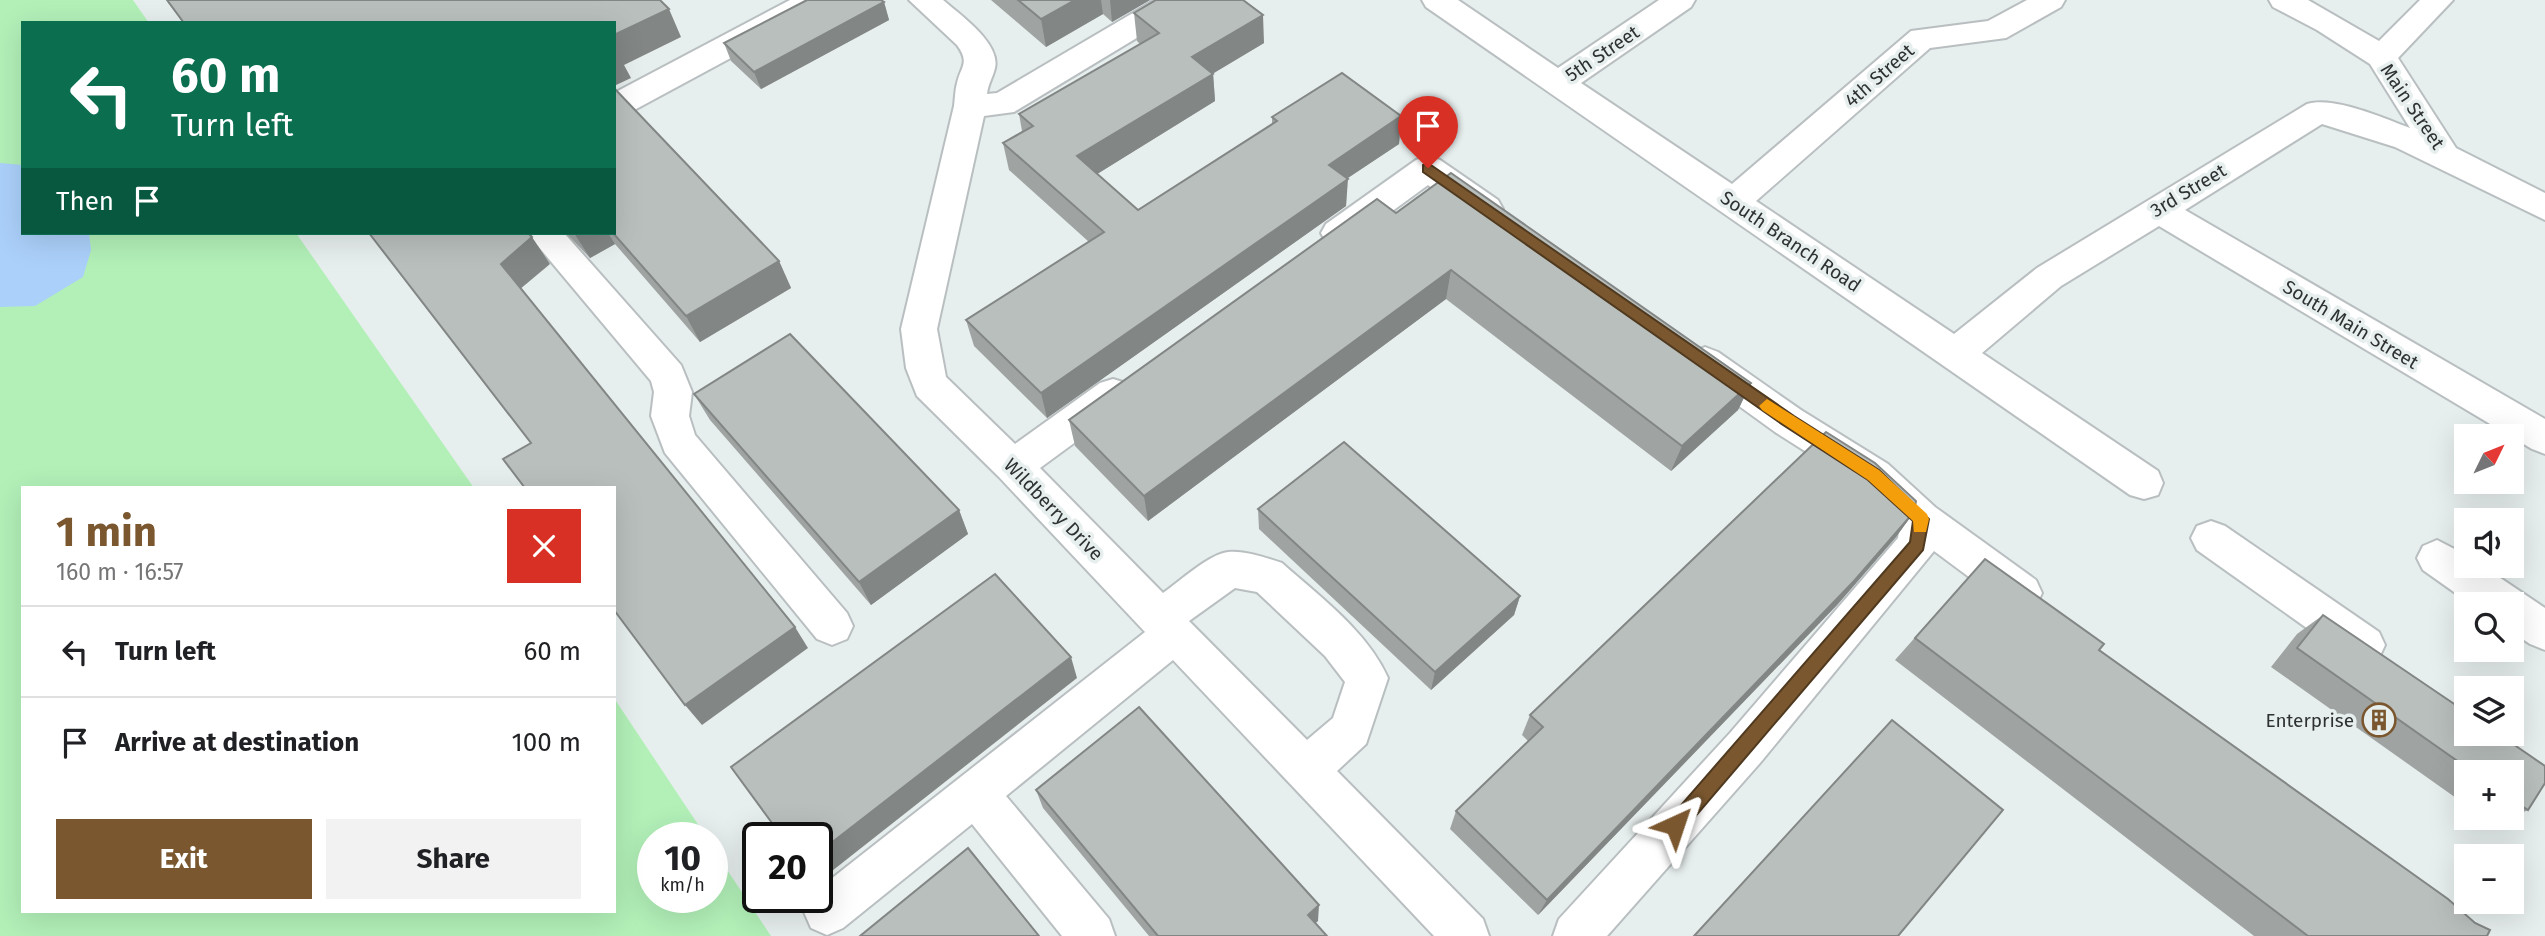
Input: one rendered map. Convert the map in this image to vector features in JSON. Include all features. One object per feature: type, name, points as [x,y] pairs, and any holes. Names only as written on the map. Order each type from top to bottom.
[{"type":"street","points":[[616,106],[814,0]]},
{"type":"street","name":"Wildberry Drive","points":[[924,0],[968,38],[978,52],[980,67],[973,80],[970,106],[919,329],[924,368],[930,385],[1013,466],[1466,936]]},
{"type":"street","points":[[970,106],[1003,104],[1177,0]]},
{"type":"street","name":"South Branch Road","points":[[1437,0],[2144,483]]},
{"type":"street","name":"5th Street","points":[[1558,83],[1680,0]]},
{"type":"street","name":"4th Street","points":[[1732,202],[1922,38],[1995,31],[2050,0]]},
{"type":"street","name":"Main Street","points":[[2284,0],[2328,23],[2381,57],[2443,153],[2545,208]]},
{"type":"street","points":[[2381,57],[2438,0]]},
{"type":"street","name":"3rd Street","points":[[1956,353],[2049,277],[2318,112],[2348,117],[2443,153]]},
{"type":"street","points":[[1305,257],[1428,168],[1518,231]]},
{"type":"street","name":"South Main Street","points":[[2157,209],[2545,438]]},
{"type":"street","points":[[546,235],[668,375],[673,392],[670,416],[678,442],[832,626]]},
{"type":"street","points":[[1676,342],[1788,421],[1874,475],[1921,519],[2056,619]]},
{"type":"street","points":[[1013,466],[1136,378]]},
{"type":"street","points":[[1578,935],[1745,748],[1917,545],[1921,519]]},
{"type":"street","points":[[2211,538],[2399,669]]},
{"type":"street","points":[[2437,558],[2487,592]]},
{"type":"street","points":[[833,907],[975,793],[1229,569],[1268,576],[1340,643],[1367,678],[1351,730],[1306,769]]},
{"type":"street","points":[[2524,617],[2545,631]]},
{"type":"street","points":[[975,793],[1092,936]]},
{"type":"green space","points":[[0,0],[133,0],[148,21],[21,21],[21,235],[297,235],[473,486],[21,486],[21,913],[616,913],[616,701],[696,822],[637,822],[637,913],[728,913],[728,871],[742,892],[742,913],[756,913],[771,936],[0,936]]},
{"type":"water","points":[[0,163],[21,165],[21,235],[89,235],[91,250],[83,277],[35,306],[0,307]]},
{"type":"building","points":[[167,0],[660,0],[669,9],[616,34],[616,21],[183,21]]},
{"type":"building","points":[[807,0],[884,2],[754,72],[724,43]]},
{"type":"building","points":[[1018,0],[1075,0],[1041,19]]},
{"type":"building","points":[[1156,0],[1243,0],[1263,15],[1192,57],[1213,74],[1077,156],[1138,210],[1277,121],[1272,117],[1342,73],[1401,116],[1329,165],[1348,179],[1041,393],[966,320],[1104,232],[1003,143],[1033,126],[1019,114],[1159,33],[1134,13]]},
{"type":"building","points":[[616,90],[779,261],[686,316],[615,235]]},
{"type":"building","points":[[1451,173],[1751,383],[1682,446],[1451,270],[1144,496],[1069,420],[1377,199],[1396,213]]},
{"type":"building","points":[[371,235],[530,235],[532,237],[501,264],[795,627],[685,705],[616,613],[616,486],[523,486],[503,459],[531,443]]},
{"type":"building","points":[[790,334],[959,510],[859,582],[694,394]]},
{"type":"building","points":[[1826,432],[1875,463],[1916,501],[1914,512],[1854,581],[1547,900],[1456,811],[1543,727],[1530,715]]},
{"type":"building","points":[[1344,442],[1520,596],[1435,672],[1258,509]]},
{"type":"building","points":[[1985,559],[2104,644],[2099,650],[2448,899],[2454,904],[2454,914],[2465,914],[2475,923],[2490,930],[2487,936],[2308,936],[1915,638]]},
{"type":"building","points":[[995,574],[1071,657],[833,842],[833,822],[771,822],[731,767]]},
{"type":"building","points":[[2323,615],[2454,704],[2454,746],[2516,746],[2545,766],[2545,783],[2528,810],[2524,807],[2524,760],[2456,760],[2297,648]]},
{"type":"building","points":[[1139,707],[1319,905],[1308,915],[1327,936],[1158,936],[1036,790]]},
{"type":"building","points":[[1892,720],[2003,810],[1898,936],[1694,936]]},
{"type":"building","points":[[968,848],[1039,936],[860,936]]},
{"type":"slow traffic","points":[[1767,406],[1874,475],[1921,519],[1920,527]]},
{"type":"place","name":"Enterprise","points":[[2379,720]]},
{"type":"route","points":[[1428,168],[1788,421],[1874,475],[1921,519],[1917,545],[1745,748],[1675,825]]}]
